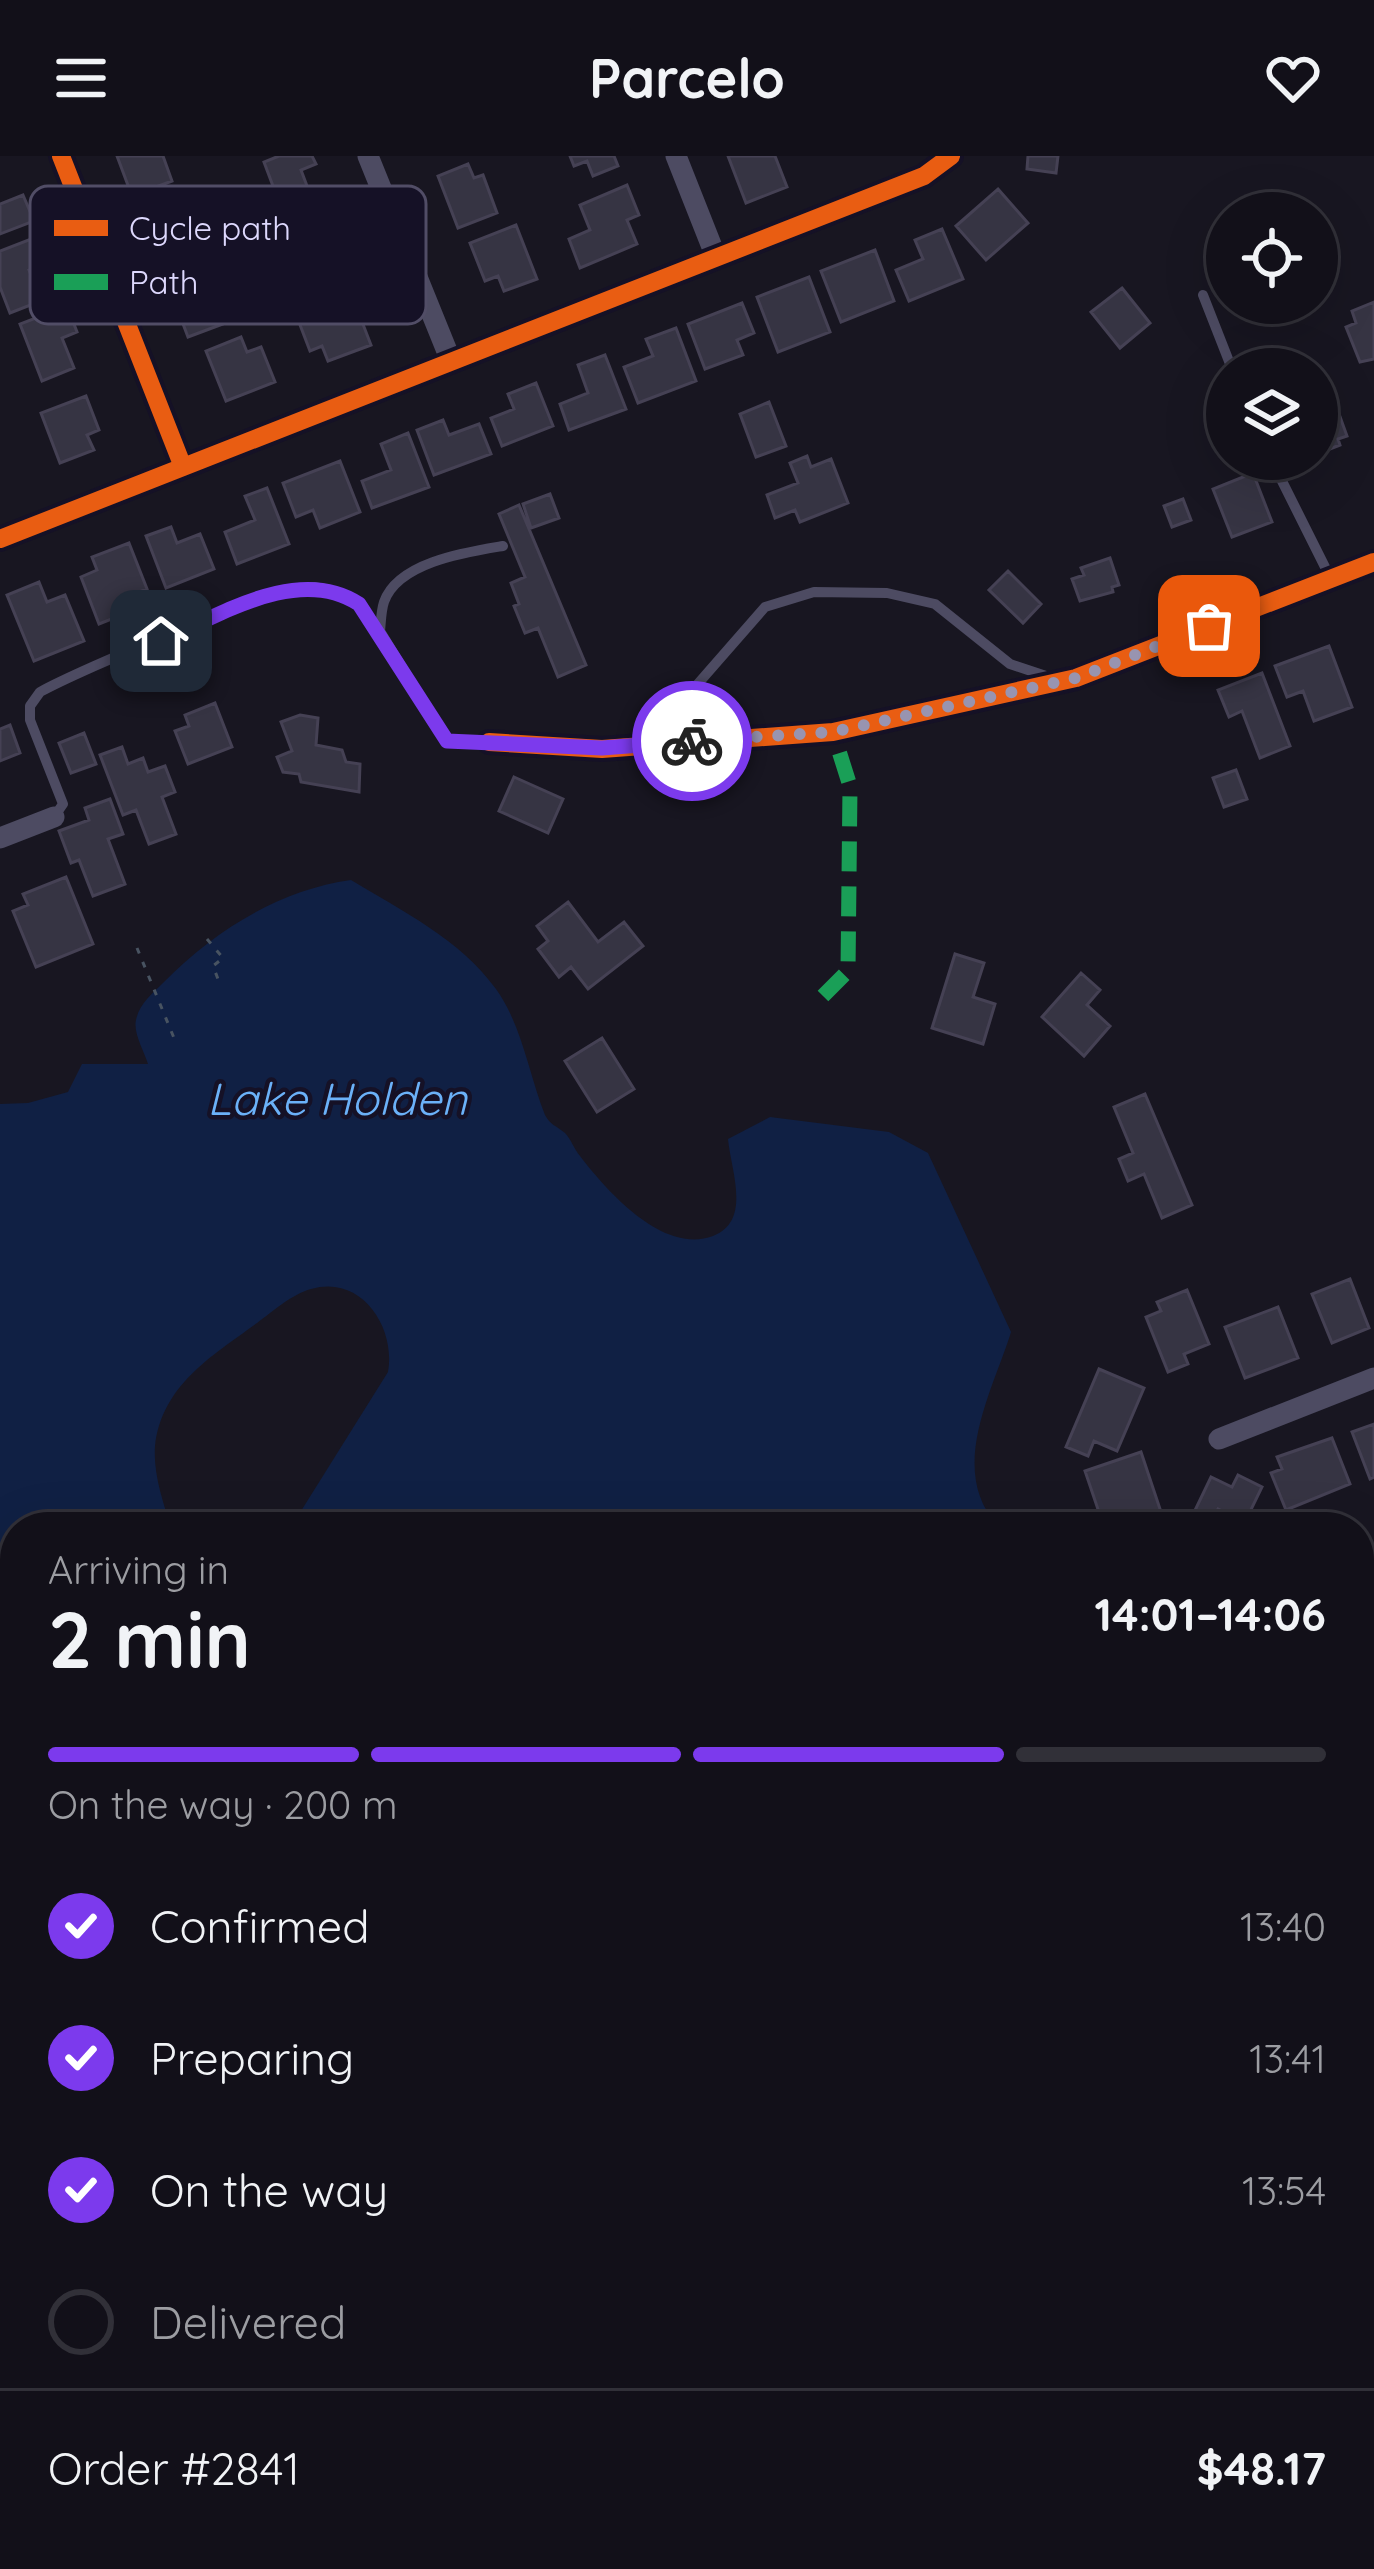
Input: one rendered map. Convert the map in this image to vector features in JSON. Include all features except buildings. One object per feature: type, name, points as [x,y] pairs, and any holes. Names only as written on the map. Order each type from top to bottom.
[{"type":"street","points":[[61,156],[73,186]]},
{"type":"street","points":[[368,156],[380,186]]},
{"type":"street","points":[[676,156],[716,257]]},
{"type":"street","points":[[0,539],[924,176],[951,156]]},
{"type":"street","points":[[426,300],[451,362]]},
{"type":"street","points":[[127,324],[183,467]]},
{"type":"street","points":[[489,742],[602,748],[833,732],[1061,681],[1374,562]]},
{"type":"street","points":[[0,838],[54,817]]},
{"type":"street","points":[[1219,1439],[1374,1378]]},
{"type":"lane","points":[[1203,295],[1224,348]]},
{"type":"lane","points":[[1281,480],[1331,579]]},
{"type":"lane","points":[[380,631],[385,598],[414,572],[462,553],[502,546]]},
{"type":"lane","points":[[54,817],[63,804],[30,720],[31,706],[40,692],[234,610],[310,586],[343,593],[359,604],[447,741],[489,742]]},
{"type":"lane","points":[[659,743],[668,718],[765,607],[814,592],[887,593],[935,604],[1010,664],[1061,681]]},
{"type":"path","points":[[207,939],[223,958],[213,966],[218,979]]},
{"type":"path","points":[[136,948],[174,1038]]},
{"type":"water","name":"Lake Holden","points":[[351,880],[429,927],[482,971],[512,1018],[547,1118],[621,1202],[656,1228],[694,1239],[725,1229],[736,1207],[728,1139],[770,1117],[889,1132],[928,1153],[1011,1332],[978,1431],[976,1481],[989,1512],[300,1512],[388,1372],[387,1338],[372,1308],[346,1289],[329,1286],[304,1291],[282,1304],[207,1360],[178,1389],[155,1446],[167,1512],[0,1512],[0,1104],[28,1103],[68,1092],[82,1064],[148,1064],[135,1025],[147,999],[226,930],[273,903]]},
{"type":"marked path","points":[[823,996],[848,971],[850,786],[833,732]]},
{"type":"cycle path","points":[[61,156],[73,186]]},
{"type":"cycle path","points":[[0,539],[924,176],[951,156]]},
{"type":"cycle path","points":[[127,324],[183,467]]},
{"type":"cycle path","points":[[489,742],[602,749],[833,732],[1076,678],[1374,562]]},
{"type":"way so far","points":[[692,741],[833,732],[1076,678],[1209,626]]},
{"type":"route","points":[[161,641],[277,593],[310,586],[343,593],[359,604],[447,741],[602,748],[692,741]]}]
